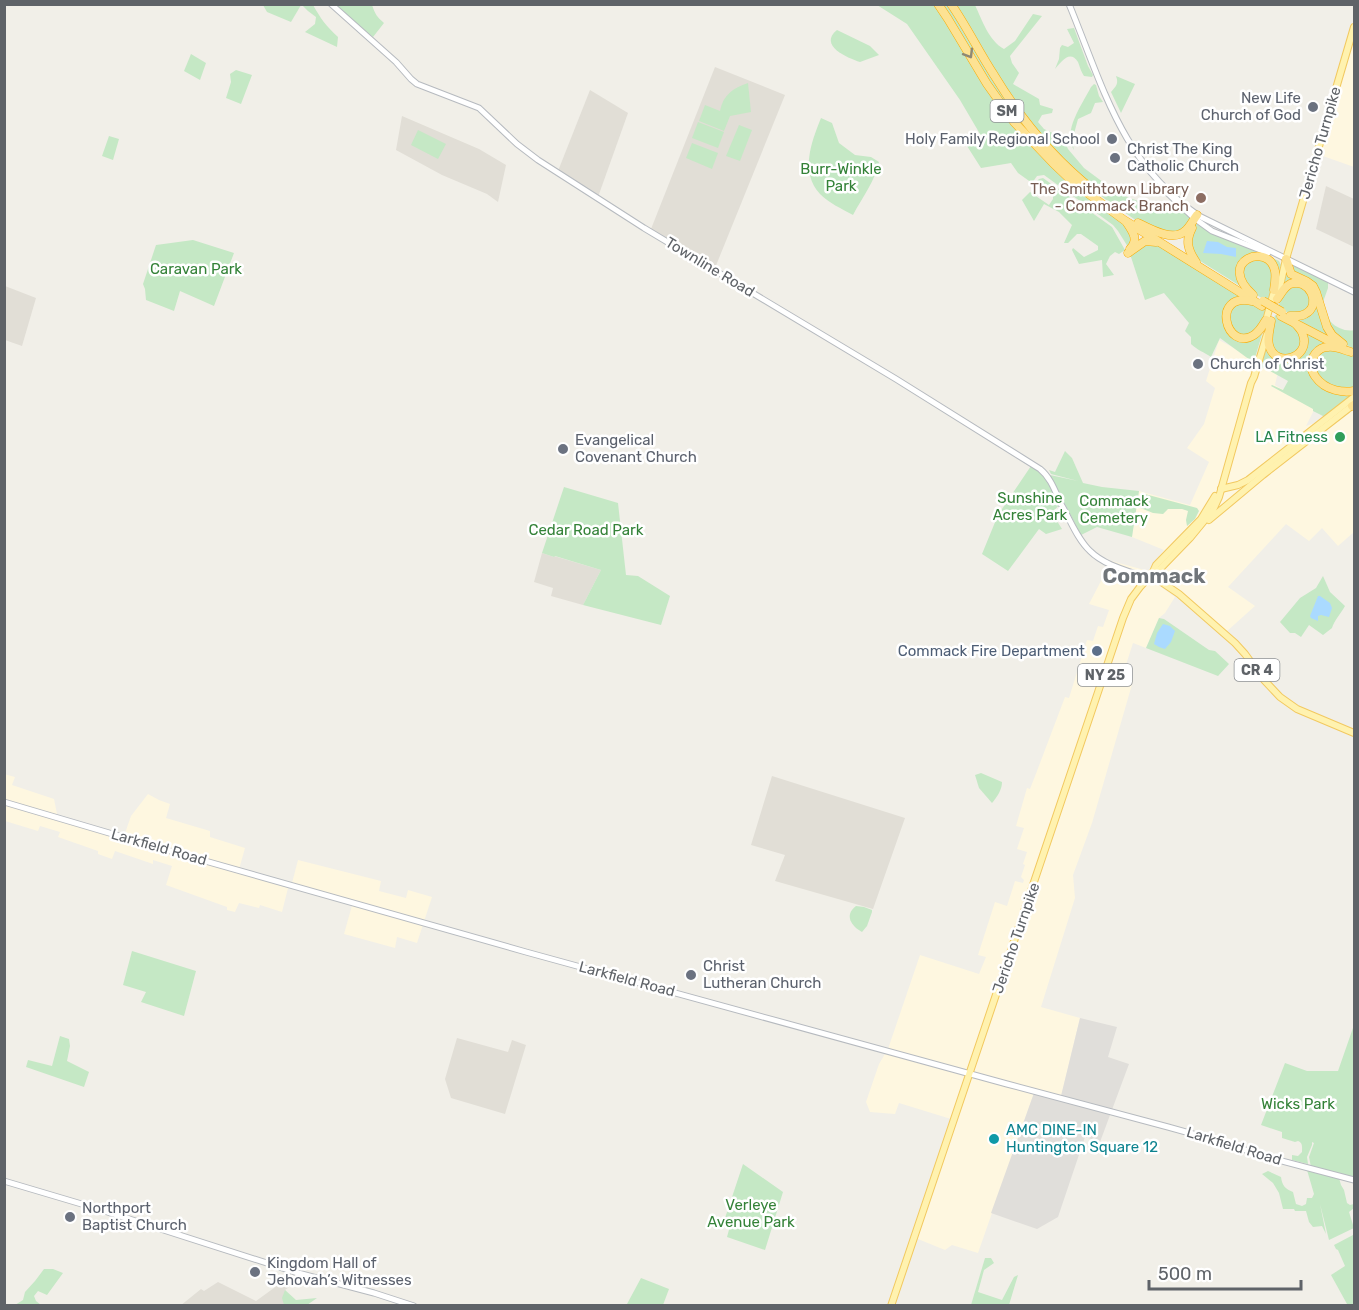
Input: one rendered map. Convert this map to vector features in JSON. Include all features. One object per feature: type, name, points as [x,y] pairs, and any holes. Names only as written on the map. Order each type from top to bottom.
[{"type":"highway","name":"SM","points":[[938,4],[987,84],[1014,122],[1074,183],[1161,243],[1281,314],[1353,352]]},
{"type":"highway","name":"SM","points":[[951,4],[1014,105],[1034,131],[1080,179],[1128,220],[1259,301]]},
{"type":"highway","points":[[1128,220],[1155,231],[1176,235],[1186,230],[1197,218]]},
{"type":"highway","points":[[1196,262],[1190,253],[1188,240],[1197,218]]},
{"type":"highway","points":[[1128,220],[1135,239],[1128,251],[1149,240],[1161,243]]},
{"type":"highway","points":[[1259,301],[1243,286],[1239,274],[1243,263],[1252,257],[1263,257],[1272,264],[1275,272],[1276,295]]},
{"type":"highway","points":[[1286,259],[1291,274],[1308,282],[1315,289],[1328,327],[1343,344]]},
{"type":"highway","points":[[1269,320],[1268,339],[1271,350],[1277,356],[1285,359],[1298,355],[1304,344],[1304,337],[1292,320],[1310,310],[1314,300],[1310,290],[1303,285],[1293,284],[1276,295]]},
{"type":"highway","points":[[1259,301],[1243,300],[1232,304],[1226,316],[1227,326],[1233,334],[1239,337],[1249,337],[1257,333],[1269,320]]},
{"type":"highway","name":"SM","points":[[1292,320],[1343,344],[1353,352]]},
{"type":"highway","points":[[1353,352],[1331,346],[1324,348],[1317,352],[1311,366],[1314,375],[1325,386],[1337,391],[1354,391]]},
{"type":"main road","name":"Townline Road","points":[[331,4],[378,45],[417,84],[479,108],[517,144],[538,160],[644,228],[891,376],[1038,468],[1049,479],[1078,536],[1092,554],[1111,564],[1128,567],[1149,577]]},
{"type":"main road","points":[[1069,4],[1109,105],[1123,134],[1154,177],[1197,218],[1354,292]]},
{"type":"main road","name":"Jericho Turnpike","points":[[1184,541],[1197,530],[1220,497],[1354,27]]},
{"type":"main road","points":[[1221,489],[1242,483],[1253,476],[1354,397]]},
{"type":"main road","points":[[1197,530],[1268,471],[1354,405]]},
{"type":"main road","points":[[1225,478],[1229,485],[1234,486]]},
{"type":"main road","name":"Jericho Turnpike","points":[[891,1305],[1131,598],[1184,541],[1221,489]]},
{"type":"main road","name":"CR 4","points":[[1149,577],[1179,594],[1237,645],[1280,697],[1297,709],[1354,733]]},
{"type":"main road","name":"Larkfield Road","points":[[4,802],[317,893],[1206,1137],[1259,1155],[1354,1180]]},
{"type":"main road","points":[[4,1181],[298,1273],[414,1305]]},
{"type":"shaded area","points":[[1354,27],[1354,167],[1320,155]]},
{"type":"shaded area","points":[[715,67],[785,95],[715,268],[651,229]]},
{"type":"shaded area","points":[[590,90],[628,113],[598,197],[558,171]]},
{"type":"shaded area","points":[[402,116],[479,149],[506,165],[498,202],[487,194],[442,175],[396,150]]},
{"type":"shaded area","points":[[1326,186],[1354,199],[1354,247],[1316,229]]},
{"type":"shaded area","points":[[5,286],[36,298],[22,346],[5,340]]},
{"type":"shaded area","points":[[1219,340],[1278,372],[1275,385],[1315,408],[1306,426],[1321,418],[1354,407],[1354,532],[1338,546],[1322,528],[1309,541],[1286,524],[1228,587],[1255,606],[1226,632],[1163,580],[1148,572],[1150,579],[1175,597],[1159,618],[1146,648],[1133,643],[1122,677],[1133,681],[1092,823],[1073,875],[1075,898],[1041,1007],[1080,1018],[1060,1101],[1034,1093],[978,1253],[952,1245],[945,1250],[913,1237],[951,1119],[899,1103],[895,1114],[870,1112],[866,1102],[879,1064],[888,1049],[920,955],[979,974],[986,957],[978,955],[995,902],[1007,906],[1015,881],[1023,883],[1024,880],[1021,877],[1027,852],[1017,849],[1024,828],[1016,826],[1027,788],[1030,789],[1065,697],[1069,698],[1087,640],[1093,641],[1098,626],[1103,627],[1109,610],[1089,604],[1101,581],[1108,560],[1148,571],[1164,550],[1132,537],[1139,491],[1190,505],[1209,462],[1187,448],[1204,424],[1215,388],[1206,381]]},
{"type":"shaded area","points":[[542,553],[601,570],[583,605],[551,596],[553,588],[534,582]]},
{"type":"shaded area","points":[[4,774],[15,777],[12,785],[54,799],[57,814],[55,819],[123,839],[131,816],[148,794],[170,804],[166,818],[210,831],[210,837],[245,848],[238,873],[288,888],[282,912],[260,905],[259,908],[239,903],[235,912],[227,910],[227,907],[166,885],[172,866],[153,860],[153,864],[115,851],[112,859],[98,854],[98,851],[58,837],[60,832],[40,826],[38,831],[5,821]]},
{"type":"shaded area","points":[[772,776],[905,818],[873,909],[775,881],[785,855],[751,845]]},
{"type":"shaded area","points":[[298,860],[381,881],[379,891],[406,898],[408,890],[432,897],[417,943],[397,937],[395,948],[344,934],[353,902],[292,883]]},
{"type":"shaded area","points":[[1080,1018],[1117,1027],[1108,1057],[1129,1064],[1100,1142],[1085,1137],[1058,1217],[1037,1229],[991,1213],[1034,1093],[1060,1100]]},
{"type":"shaded area","points":[[457,1038],[508,1052],[512,1040],[526,1045],[505,1114],[451,1098],[445,1079]]},
{"type":"shaded area","points":[[288,1272],[303,1277],[285,1290],[295,1305],[180,1306],[201,1289],[204,1291],[218,1282],[256,1301],[285,1280]]},
{"type":"green space","points":[[263,5],[301,5],[291,22],[267,12]]},
{"type":"green space","points":[[302,5],[313,5],[338,37],[337,47],[305,32],[315,24],[316,17]]},
{"type":"green space","points":[[333,5],[372,5],[376,15],[384,23],[373,37]]},
{"type":"green space","points":[[877,5],[937,5],[1004,111],[1122,220],[1134,237],[1128,247],[1113,225],[1044,175],[1037,176],[1032,183],[1018,173],[1011,163],[981,168],[967,146],[980,134],[960,100],[907,24]]},
{"type":"green space","points":[[940,5],[949,5],[1004,94],[1095,197],[1013,118]]},
{"type":"green space","points":[[953,5],[975,5],[990,36],[1004,49],[1015,41],[1033,14],[1042,16],[1010,56],[1019,73],[1013,84],[1039,99],[1040,105],[1053,109],[1052,113],[1042,115],[1038,122],[1044,129],[1063,138],[1068,149],[1084,168],[1119,194],[1169,210],[1178,206],[1191,219],[1184,230],[1169,233],[1137,221],[1090,186],[1026,119]]},
{"type":"green space","points":[[1074,28],[1092,77],[1084,76],[1078,62],[1072,57],[1066,58],[1055,69],[1062,45],[1068,47],[1074,43],[1067,29]]},
{"type":"green space","points":[[837,30],[870,46],[879,55],[860,62],[842,54],[832,46],[832,36]]},
{"type":"green space","points":[[191,54],[206,63],[200,80],[184,71]]},
{"type":"green space","points":[[236,70],[252,75],[241,104],[226,98],[231,82],[230,74]]},
{"type":"green space","points":[[1116,76],[1135,84],[1121,113],[1111,92],[1117,83]]},
{"type":"green space","points":[[748,83],[751,112],[730,116],[724,131],[699,121],[705,105],[720,111],[730,93]]},
{"type":"green space","points":[[1094,84],[1103,102],[1095,103],[1091,113],[1078,119],[1072,141],[1074,150],[1070,135],[1072,126]]},
{"type":"green space","name":"Burr-Winkle Park","points":[[821,118],[832,123],[839,143],[855,155],[871,157],[879,162],[871,183],[853,215],[820,194],[810,176],[809,157]]},
{"type":"green space","points":[[698,122],[724,132],[718,148],[692,138]]},
{"type":"green space","points":[[739,125],[752,130],[740,161],[726,156]]},
{"type":"green space","points":[[418,130],[446,144],[438,159],[411,145]]},
{"type":"green space","points":[[109,136],[119,139],[113,160],[102,156]]},
{"type":"green space","points":[[692,143],[718,153],[712,169],[686,158]]},
{"type":"green space","points":[[1043,178],[1112,227],[1125,250],[1119,254],[1115,252],[1106,264],[1114,275],[1103,277],[1102,260],[1079,264],[1073,248],[1084,257],[1098,250],[1098,246],[1081,234],[1077,234],[1068,243],[1064,243],[1072,225],[1059,212],[1044,204],[1034,221],[1022,200],[1030,192],[1049,205],[1053,195],[1037,181]]},
{"type":"green space","points":[[1197,223],[1279,261],[1281,265],[1277,279],[1263,256],[1240,266],[1245,289],[1197,259],[1192,255],[1191,230]]},
{"type":"green space","name":"Caravan Park","points":[[193,240],[234,253],[214,306],[180,291],[174,311],[146,300],[143,284],[156,245]]},
{"type":"green space","points":[[1154,242],[1253,301],[1242,299],[1225,314],[1237,337],[1263,331],[1254,361],[1250,362],[1220,338],[1211,357],[1191,344],[1191,337],[1185,331],[1189,323],[1164,293],[1145,300],[1130,254],[1140,245]]},
{"type":"green space","points":[[1260,258],[1272,265],[1274,281],[1269,302],[1251,292],[1241,272],[1246,262]]},
{"type":"green space","points":[[1292,265],[1328,282],[1323,302],[1327,315],[1331,322],[1339,328],[1354,330],[1354,349],[1334,335],[1317,292],[1294,275]]},
{"type":"green space","points":[[1287,268],[1309,284],[1330,337],[1292,317],[1298,318],[1314,303],[1308,287],[1282,285]]},
{"type":"green space","points":[[1299,285],[1312,296],[1307,311],[1292,315],[1278,307],[1284,290]]},
{"type":"green space","points":[[1235,303],[1256,304],[1266,310],[1260,327],[1246,336],[1234,333],[1227,315]]},
{"type":"green space","points":[[1275,315],[1291,324],[1303,337],[1299,352],[1284,358],[1273,351],[1270,335]]},
{"type":"green space","points":[[1300,328],[1333,346],[1312,357],[1316,379],[1354,395],[1325,417],[1271,386],[1283,390],[1288,381],[1259,367],[1267,338],[1278,358],[1303,351]]},
{"type":"green space","points":[[1338,349],[1354,357],[1354,389],[1332,388],[1314,372],[1315,356],[1319,352]]},
{"type":"green space","name":"Commack Cemetery","points":[[1065,451],[1072,458],[1083,483],[1139,491],[1132,537],[1097,527],[1081,535],[1050,475],[1078,481],[1051,474],[1049,470],[1055,472]]},
{"type":"green space","name":"Sunshine Acres Park","points":[[1031,466],[1044,474],[1060,504],[1051,514],[1062,529],[1046,534],[1039,529],[1008,571],[982,554],[998,515]]},
{"type":"green space","name":"Cedar Road Park","points":[[564,487],[618,503],[626,575],[638,576],[670,596],[661,625],[583,605],[601,570],[542,553]]},
{"type":"green space","points":[[1141,493],[1197,508],[1199,511],[1195,519],[1187,526],[1188,511],[1168,509],[1163,514],[1138,507]]},
{"type":"green space","points":[[1323,576],[1330,592],[1345,606],[1332,628],[1323,635],[1309,625],[1301,637],[1290,633],[1280,622],[1300,598],[1316,588]]},
{"type":"green space","points":[[1159,618],[1164,619],[1209,650],[1215,651],[1229,664],[1218,676],[1146,648]]},
{"type":"green space","points":[[981,773],[1002,782],[1000,791],[992,803],[979,788],[975,775]]},
{"type":"green space","points":[[856,906],[872,910],[867,926],[862,932],[850,920],[850,913]]},
{"type":"green space","points":[[132,951],[196,971],[184,1016],[141,1002],[146,992],[123,985]]},
{"type":"green space","name":"Wicks Park","points":[[1354,1025],[1354,1177],[1311,1167],[1309,1157],[1314,1143],[1312,1142],[1307,1157],[1308,1164],[1292,1160],[1292,1155],[1298,1156],[1302,1152],[1301,1143],[1282,1138],[1282,1132],[1261,1125],[1285,1063],[1307,1071],[1338,1071]]},
{"type":"green space","points":[[60,1036],[69,1039],[67,1061],[89,1072],[84,1087],[26,1067],[28,1060],[52,1066]]},
{"type":"green space","name":"Verleye Avenue Park","points":[[743,1164],[783,1192],[765,1250],[727,1237],[730,1226],[723,1224]]},
{"type":"green space","points":[[1307,1170],[1339,1178],[1347,1203],[1354,1204],[1354,1208],[1349,1212],[1354,1228],[1329,1240],[1320,1204],[1326,1234],[1322,1226],[1313,1227],[1306,1211],[1283,1209],[1279,1193],[1273,1183],[1262,1174],[1268,1171],[1281,1177],[1284,1186],[1293,1192],[1296,1204],[1302,1206],[1306,1204],[1307,1198],[1312,1198],[1314,1194]]},
{"type":"green space","points":[[1353,1235],[1354,1305],[1345,1305],[1347,1304],[1331,1275],[1345,1266],[1334,1245]]},
{"type":"green space","points":[[985,1258],[991,1258],[994,1263],[984,1270],[978,1292],[1002,1300],[1014,1277],[1018,1275],[1009,1305],[971,1305]]},
{"type":"green space","points":[[44,1269],[53,1269],[63,1273],[47,1295],[38,1291],[34,1296],[41,1305],[15,1305],[23,1300],[25,1292]]},
{"type":"green space","points":[[641,1278],[669,1289],[663,1305],[627,1304]]},
{"type":"green space","points":[[285,1290],[296,1300],[317,1298],[307,1305],[284,1305],[282,1298]]},
{"type":"water","points":[[1207,241],[1236,248],[1236,257],[1203,253]]},
{"type":"water","points":[[1318,596],[1330,603],[1332,608],[1329,617],[1318,616],[1318,621],[1310,616]]},
{"type":"water","points":[[1163,624],[1175,631],[1171,642],[1165,649],[1154,644]]},
{"type":"place","name":"New Life Church of God","points":[[1313,107]]},
{"type":"place","name":"Holy Family Regional School","points":[[1112,139]]},
{"type":"place","name":"Christ The King Catholic Church","points":[[1115,158]]},
{"type":"place","name":"The Smithtown Library - Commack Branch","points":[[1201,198]]},
{"type":"place","name":"Church of Christ","points":[[1198,364]]},
{"type":"place","name":"LA Fitness","points":[[1340,437]]},
{"type":"place","name":"Evangelical Covenant Church","points":[[563,449]]},
{"type":"place","name":"Commack Fire Department","points":[[1097,651]]},
{"type":"place","name":"Christ Lutheran Church","points":[[691,975]]},
{"type":"place","name":"AMC DINE-IN Huntington Square 12","points":[[994,1139]]},
{"type":"place","name":"Northport Baptist Church","points":[[70,1217]]},
{"type":"place","name":"Kingdom Hall of Jehovah’s Witnesses","points":[[255,1272]]},
{"type":"district","name":"Commack","points":[[1154,576]]}]
